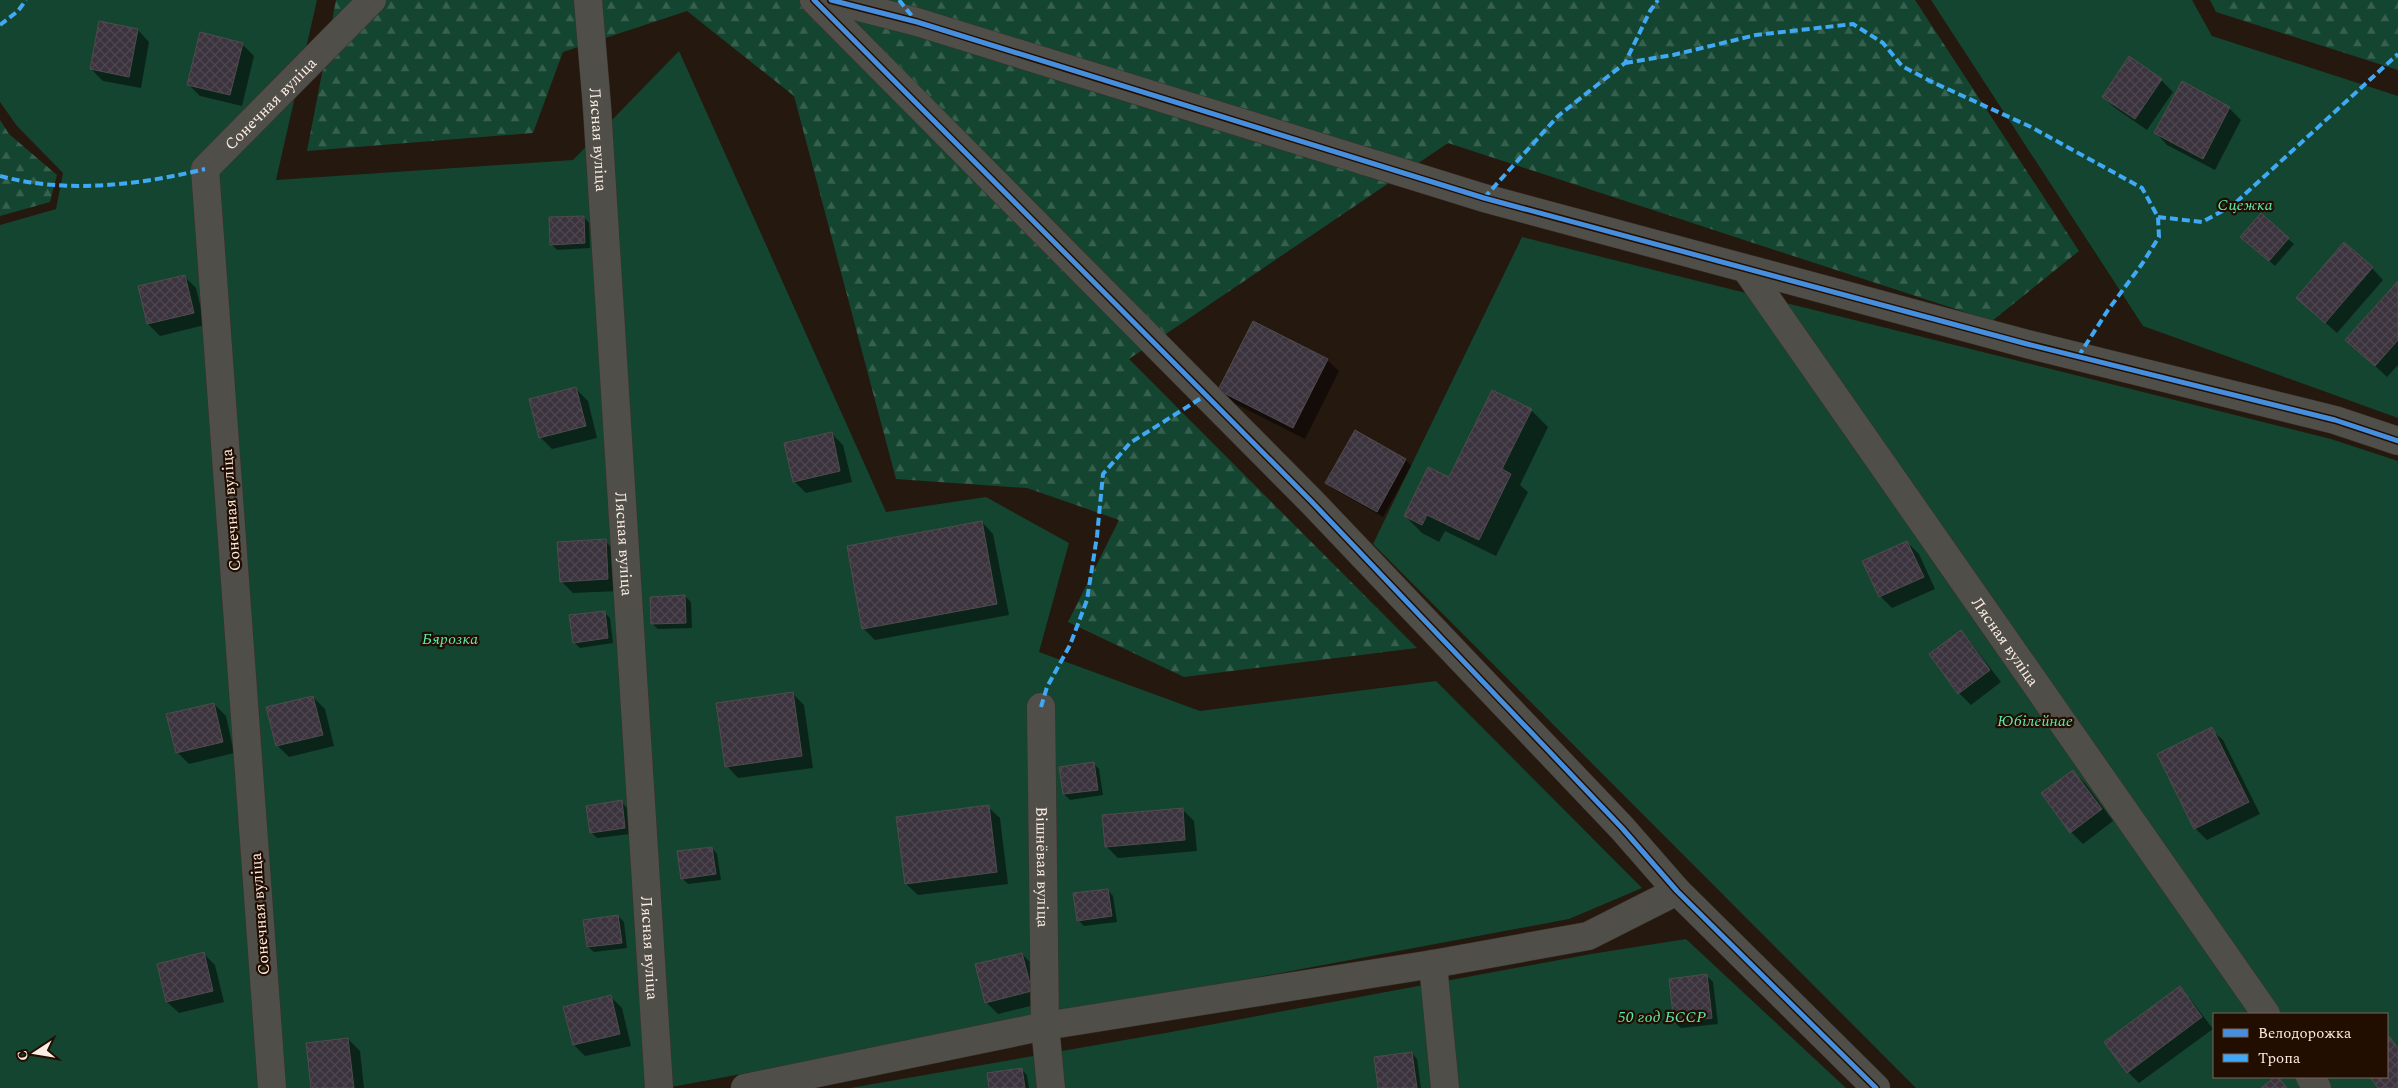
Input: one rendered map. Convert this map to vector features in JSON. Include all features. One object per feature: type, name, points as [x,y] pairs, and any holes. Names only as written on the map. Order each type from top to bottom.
[{"type":"street","name":"Сонечная вуліца","points":[[272,1088],[205,169],[372,0]]},
{"type":"street","name":"Лясная вуліца","points":[[588,0],[597,107],[659,1088]]},
{"type":"street","points":[[814,0],[1311,502],[1622,828],[1677,891],[1857,1079],[1876,1088]]},
{"type":"street","points":[[831,0],[917,22],[1484,198],[2027,344],[2335,420],[2398,441]]},
{"type":"street","name":"Лясная вуліца","points":[[1746,269],[2265,1013]]},
{"type":"street","name":"Вішнёвая вуліца","points":[[1041,707],[1046,1026],[1051,1088]]},
{"type":"street","points":[[745,1088],[1046,1026],[1433,964],[1588,936],[1677,891]]},
{"type":"street","points":[[1433,964],[1444,1088]]},
{"type":"green space","name":"Бярозка","points":[[0,0],[317,0],[276,180],[573,160],[679,51],[886,512],[986,497],[1069,543],[1039,652],[1200,711],[1436,681],[1642,888],[1569,919],[666,1088],[0,1088],[0,225],[56,209],[63,173],[17,126],[0,102]]},
{"type":"green space","points":[[336,0],[1915,0],[2079,251],[1992,321],[1448,143],[1129,359],[1417,648],[1184,677],[1068,622],[1119,520],[1027,488],[896,479],[794,96],[687,11],[563,52],[533,133],[307,151]]},
{"type":"green space","name":"Сцежка","points":[[1931,0],[2192,0],[2212,36],[2398,96],[2398,418],[2143,326]]},
{"type":"green space","points":[[2210,0],[2398,0],[2398,70],[2216,12]]},
{"type":"green space","points":[[0,120],[9,134],[57,175],[50,202],[0,216]]},
{"type":"green space","name":"Юбілейнае","points":[[1522,237],[2331,439],[2398,461],[2398,1088],[1916,1088],[1373,544]]},
{"type":"green space","name":"50 год БССР","points":[[1686,939],[1846,1088],[850,1088],[1171,1032],[1591,954]]},
{"type":"building","points":[[99,21],[138,29],[129,77],[90,69]]},
{"type":"building","points":[[200,32],[243,43],[230,95],[187,85]]},
{"type":"building","points":[[2129,56],[2162,79],[2135,119],[2102,97]]},
{"type":"building","points":[[2182,81],[2230,107],[2203,159],[2154,133]]},
{"type":"building","points":[[2261,213],[2289,238],[2269,261],[2240,237]]},
{"type":"building","points":[[584,216],[585,243],[550,245],[549,217]]},
{"type":"building","points":[[2344,242],[2373,267],[2325,323],[2296,298]]},
{"type":"building","points":[[185,275],[194,313],[147,324],[138,286]]},
{"type":"building","points":[[2398,281],[2398,340],[2375,366],[2345,340]]},
{"type":"building","points":[[1253,321],[1328,359],[1293,428],[1218,390]]},
{"type":"building","points":[[576,387],[586,426],[539,438],[529,399]]},
{"type":"building","points":[[1492,390],[1532,409],[1502,469],[1511,474],[1479,540],[1427,515],[1422,525],[1404,516],[1428,467],[1449,477]]},
{"type":"building","points":[[1355,430],[1406,459],[1377,512],[1325,483]]},
{"type":"building","points":[[832,432],[840,471],[793,482],[784,443]]},
{"type":"building","points":[[982,521],[997,604],[862,629],[847,546]]},
{"type":"building","points":[[606,539],[608,579],[560,582],[557,542]]},
{"type":"building","points":[[1907,541],[1924,577],[1879,597],[1862,561]]},
{"type":"building","points":[[685,595],[686,623],[651,624],[650,597]]},
{"type":"building","points":[[605,611],[608,638],[573,643],[569,615]]},
{"type":"building","points":[[1961,630],[1990,670],[1958,694],[1929,654]]},
{"type":"building","points":[[793,692],[802,756],[725,767],[716,703]]},
{"type":"building","points":[[313,696],[323,735],[276,746],[266,707]]},
{"type":"building","points":[[214,703],[223,742],[176,753],[166,714]]},
{"type":"building","points":[[2212,727],[2249,802],[2194,829],[2157,754]]},
{"type":"building","points":[[1094,762],[1098,790],[1063,794],[1059,767]]},
{"type":"building","points":[[2073,770],[2102,809],[2070,833],[2041,793]]},
{"type":"building","points":[[622,800],[625,828],[590,833],[586,806]]},
{"type":"building","points":[[989,805],[997,872],[905,884],[896,817]]},
{"type":"building","points":[[1183,808],[1185,840],[1105,847],[1102,815]]},
{"type":"building","points":[[712,847],[716,874],[681,879],[677,851]]},
{"type":"building","points":[[1108,889],[1112,916],[1077,921],[1073,893]]},
{"type":"building","points":[[618,915],[622,943],[587,947],[583,920]]},
{"type":"building","points":[[204,952],[213,991],[166,1002],[157,964]]},
{"type":"building","points":[[1022,953],[1032,991],[985,1003],[975,964]]},
{"type":"building","points":[[1707,974],[1712,1018],[1674,1023],[1669,979]]},
{"type":"building","points":[[2180,986],[2202,1017],[2127,1073],[2104,1042]]},
{"type":"building","points":[[611,995],[620,1034],[573,1045],[563,1007]]},
{"type":"building","points":[[2388,1037],[2398,1048],[2398,1088],[2378,1088],[2371,1078],[2388,1078]]},
{"type":"building","points":[[348,1038],[354,1088],[311,1088],[306,1043]]},
{"type":"building","points":[[1412,1052],[1417,1088],[1378,1088],[1374,1057]]},
{"type":"building","points":[[1022,1068],[1025,1088],[989,1088],[987,1073]]},
{"type":"building","points":[[2274,1078],[2279,1078],[2287,1088],[2261,1088]]},
{"type":"marked path","points":[[0,25],[18,11],[26,0]]},
{"type":"marked path","points":[[899,0],[915,20]]},
{"type":"marked path","points":[[1484,198],[1558,116],[1625,63],[1650,11],[1658,0]]},
{"type":"marked path","points":[[1625,63],[1673,55],[1756,35],[1853,24],[1883,43],[1902,66],[1930,81],[2031,127],[2142,188],[2158,217],[2159,237],[2078,357]]},
{"type":"marked path","points":[[2158,217],[2202,222],[2232,206],[2398,54]]},
{"type":"marked path","points":[[0,176],[25,182],[77,186],[129,183],[205,169]]},
{"type":"marked path","points":[[1041,707],[1047,687],[1070,645],[1087,600],[1097,536],[1103,474],[1130,443],[1206,395]]},
{"type":"cycle path","points":[[814,0],[1311,501],[1622,828],[1677,891],[1876,1088]]},
{"type":"cycle path","points":[[831,0],[917,22],[1484,198],[2027,344],[2335,420],[2398,441]]}]
